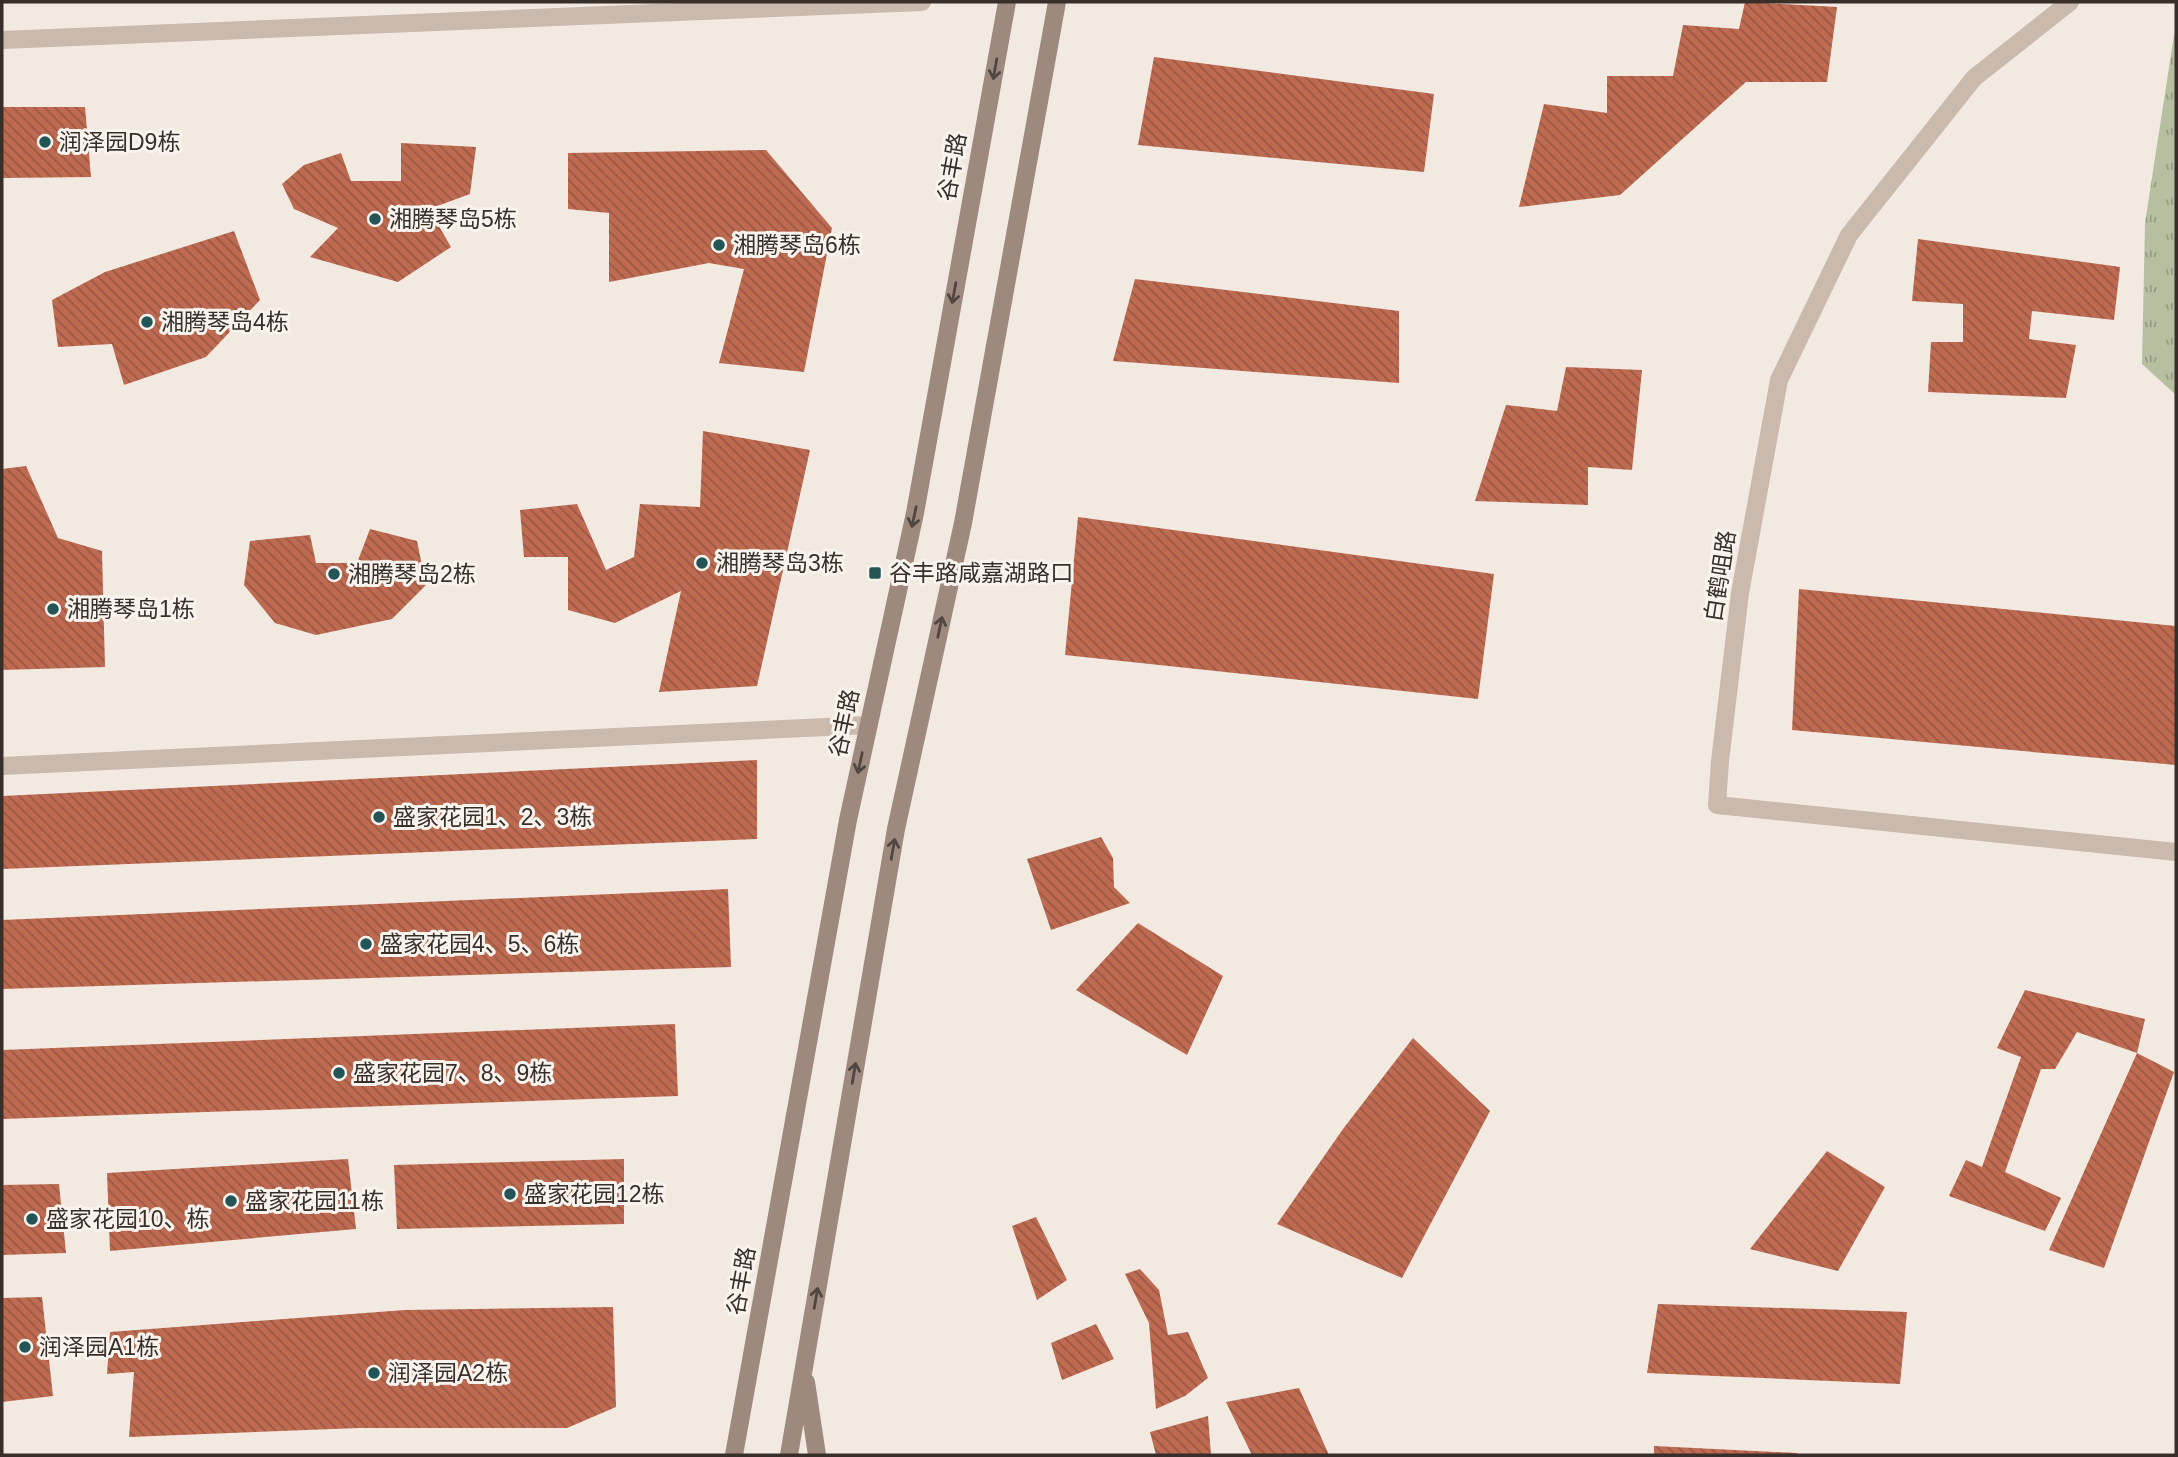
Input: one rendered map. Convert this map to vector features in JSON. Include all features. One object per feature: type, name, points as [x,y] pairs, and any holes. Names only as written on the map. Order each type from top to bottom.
[{"type":"street","points":[[2,40],[922,2]]},
{"type":"street","name":"谷丰路","points":[[734,1455],[848,820],[915,513],[1007,2]]},
{"type":"street","points":[[789,1455],[896,829],[963,523],[1057,2]]},
{"type":"street","name":"白鹤咀路","points":[[2070,2],[1974,78],[1849,235],[1779,380],[1740,593],[1717,805],[2176,852]]},
{"type":"street","points":[[2,766],[869,725]]},
{"type":"street","points":[[804,1365],[817,1455]]},
{"type":"green space","points":[[2176,29],[2176,395],[2142,364],[2145,223]]},
{"type":"building","points":[[1745,2],[1837,7],[1827,82],[1746,82],[1620,195],[1519,207],[1544,104],[1607,113],[1607,76],[1673,76],[1683,25],[1739,29]]},
{"type":"building","points":[[1154,57],[1434,94],[1424,172],[1138,145]]},
{"type":"building","name":"润泽园D9栋","points":[[2,107],[85,107],[91,177],[2,178]]},
{"type":"building","name":"湘腾琴岛5栋","points":[[401,143],[476,147],[470,194],[429,209],[451,247],[398,282],[310,257],[338,228],[294,209],[282,184],[304,165],[341,153],[351,181],[401,181]]},
{"type":"building","name":"湘腾琴岛6栋","points":[[766,150],[832,228],[804,372],[719,363],[744,269],[709,263],[609,282],[609,213],[568,209],[568,153]]},
{"type":"building","name":"湘腾琴岛4栋","points":[[234,231],[260,300],[206,357],[124,385],[112,344],[58,347],[52,300],[105,272]]},
{"type":"building","points":[[1918,239],[2120,267],[2114,320],[2032,311],[2029,339],[2076,345],[2066,398],[1928,392],[1931,342],[1963,342],[1963,304],[1912,301]]},
{"type":"building","points":[[1135,279],[1399,311],[1399,383],[1113,361]]},
{"type":"building","points":[[1566,367],[1642,370],[1632,470],[1588,467],[1588,505],[1475,501],[1506,405],[1557,411]]},
{"type":"building","name":"湘腾琴岛3栋","points":[[703,431],[810,450],[757,686],[659,692],[681,591],[615,623],[568,610],[568,557],[524,557],[520,510],[577,504],[606,570],[634,557],[640,504],[700,507]]},
{"type":"building","name":"湘腾琴岛1栋","points":[[26,466],[58,538],[102,551],[105,667],[2,670],[2,469]]},
{"type":"building","points":[[1078,517],[1494,574],[1478,699],[1065,655]]},
{"type":"building","name":"湘腾琴岛2栋","points":[[370,529],[417,541],[426,585],[392,619],[316,635],[275,623],[244,585],[250,541],[310,535],[316,563],[357,563]]},
{"type":"building","points":[[1799,589],[2176,626],[2176,765],[1792,730]]},
{"type":"building","name":"盛家花园1、2、3栋","points":[[757,760],[757,839],[2,869],[2,796]]},
{"type":"building","points":[[1101,837],[1113,858],[1114,887],[1130,903],[1051,930],[1027,859]]},
{"type":"building","name":"盛家花园4、5、6栋","points":[[728,889],[731,967],[2,989],[2,920]]},
{"type":"building","points":[[1138,923],[1223,976],[1187,1055],[1076,990]]},
{"type":"building","points":[[2025,990],[2145,1019],[2137,1053],[2077,1032],[2055,1069],[2041,1069],[2005,1172],[2061,1198],[2045,1231],[1949,1196],[1966,1160],[1982,1167],[2021,1057],[1997,1048]]},
{"type":"building","name":"盛家花园7、8、9栋","points":[[675,1024],[678,1096],[2,1119],[2,1050]]},
{"type":"building","points":[[1413,1038],[1490,1111],[1402,1278],[1277,1224],[1343,1129]]},
{"type":"building","points":[[2137,1053],[2174,1072],[2104,1268],[2049,1250]]},
{"type":"building","points":[[1827,1151],[1885,1187],[1838,1271],[1750,1249]]},
{"type":"building","name":"盛家花园11栋","points":[[348,1159],[356,1229],[110,1251],[107,1173]]},
{"type":"building","name":"盛家花园12栋","points":[[624,1159],[624,1224],[397,1229],[394,1165]]},
{"type":"building","name":"盛家花园10、栋","points":[[59,1184],[66,1253],[2,1255],[2,1185]]},
{"type":"building","points":[[1036,1217],[1067,1280],[1037,1300],[1012,1226]]},
{"type":"building","points":[[1140,1269],[1159,1290],[1168,1335],[1188,1332],[1208,1378],[1185,1396],[1156,1409],[1149,1323],[1125,1274]]},
{"type":"building","name":"润泽园A1栋","points":[[42,1297],[53,1396],[2,1402],[2,1298]]},
{"type":"building","points":[[1658,1304],[1907,1312],[1900,1384],[1647,1373]]},
{"type":"building","name":"润泽园A2栋","points":[[613,1307],[616,1407],[567,1428],[359,1428],[129,1437],[134,1372],[107,1374],[110,1332],[405,1310]]},
{"type":"building","points":[[1096,1324],[1114,1359],[1062,1380],[1051,1343]]},
{"type":"building","points":[[1299,1388],[1329,1455],[1252,1455],[1226,1402]]},
{"type":"building","points":[[1208,1416],[1211,1455],[1156,1455],[1150,1432]]},
{"type":"building","points":[[1654,1446],[1797,1453],[1797,1455],[1654,1455]]},
{"type":"place","name":"润泽园D9栋","points":[[45,142]]},
{"type":"place","name":"湘腾琴岛5栋","points":[[375,219]]},
{"type":"place","name":"湘腾琴岛6栋","points":[[719,245]]},
{"type":"place","name":"湘腾琴岛4栋","points":[[147,322]]},
{"type":"place","name":"湘腾琴岛3栋","points":[[702,563]]},
{"type":"place","name":"谷丰路咸嘉湖路口","points":[[875,573]]},
{"type":"place","name":"湘腾琴岛2栋","points":[[334,574]]},
{"type":"place","name":"湘腾琴岛1栋","points":[[53,609]]},
{"type":"place","name":"盛家花园1、2、3栋","points":[[379,817]]},
{"type":"place","name":"盛家花园4、5、6栋","points":[[366,944]]},
{"type":"place","name":"盛家花园7、8、9栋","points":[[339,1073]]},
{"type":"place","name":"盛家花园12栋","points":[[510,1194]]},
{"type":"place","name":"盛家花园11栋","points":[[231,1201]]},
{"type":"place","name":"盛家花园10、栋","points":[[32,1219]]},
{"type":"place","name":"润泽园A1栋","points":[[25,1347]]},
{"type":"place","name":"润泽园A2栋","points":[[374,1373]]}]
